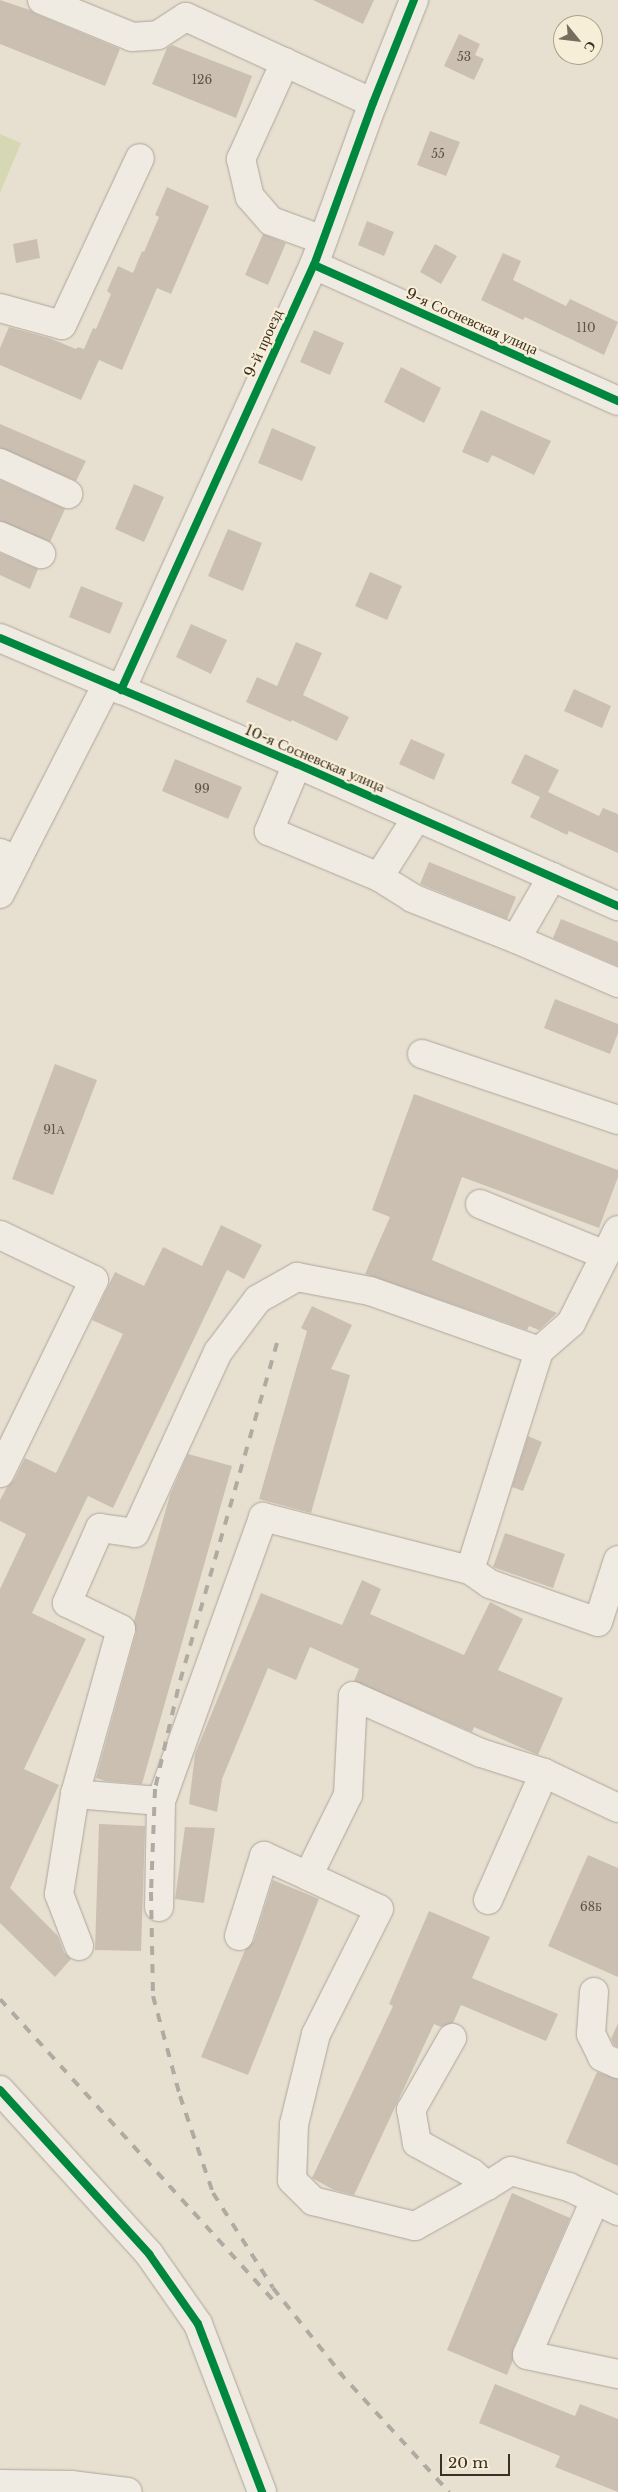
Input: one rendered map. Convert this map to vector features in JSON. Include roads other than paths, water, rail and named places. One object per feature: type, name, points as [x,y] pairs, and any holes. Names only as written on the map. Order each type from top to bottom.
[{"type":"street","points":[[42,0],[132,37],[158,35],[186,17],[373,103]]},
{"type":"street","name":"9-й проезд","points":[[0,894],[8,856],[114,687],[314,265],[373,103],[414,0]]},
{"type":"street","points":[[284,62],[241,159],[250,197],[271,221],[323,240]]},
{"type":"street","points":[[0,308],[62,325],[140,158]]},
{"type":"street","name":"9-я Сосневская улица","points":[[314,265],[618,402]]},
{"type":"street","points":[[0,463],[68,494]]},
{"type":"street","points":[[0,536],[40,554]]},
{"type":"street","name":"10-я Сосневская улица","points":[[0,638],[297,764],[618,906]]},
{"type":"street","points":[[297,764],[269,831],[379,877],[412,898],[516,939],[618,983]]},
{"type":"street","points":[[379,877],[417,817]]},
{"type":"street","points":[[516,939],[552,877]]},
{"type":"street","points":[[422,1054],[618,1120]]},
{"type":"street","points":[[480,1204],[605,1255]]},
{"type":"street","points":[[470,1570],[538,1351],[571,1323],[618,1230]]},
{"type":"street","points":[[0,1235],[94,1280],[0,1472]]},
{"type":"street","points":[[79,1946],[60,1894],[75,1794],[121,1629],[67,1603],[100,1528],[135,1533],[218,1352],[258,1299],[297,1277],[370,1292],[538,1351]]},
{"type":"street","points":[[159,1907],[161,1801],[263,1517],[470,1570],[490,1584],[598,1622],[618,1560]]},
{"type":"street","points":[[308,1876],[348,1795],[353,1696],[481,1753],[544,1773],[618,1808]]},
{"type":"street","points":[[488,1900],[544,1773]]},
{"type":"street","points":[[75,1794],[161,1801]]},
{"type":"street","points":[[239,1936],[264,1856],[379,1909],[316,2034],[294,2124],[292,2180],[313,2202],[415,2226],[511,2172],[570,2188],[606,2205],[528,2355],[618,2374]]},
{"type":"street","points":[[594,1992],[591,2034],[602,2058],[618,2064]]},
{"type":"street","points":[[452,2038],[411,2110],[417,2143],[472,2173],[487,2186]]},
{"type":"street","points":[[0,2090],[149,2254],[198,2324],[262,2492]]},
{"type":"street","points":[[0,2484],[71,2485],[128,2492]]},
{"type":"railway","points":[[277,1343],[178,1689],[155,1789],[151,1892],[153,1996],[180,2096],[213,2193],[273,2288],[343,2376]]},
{"type":"railway","points":[[0,1999],[277,2304]]},
{"type":"railway","points":[[339,2372],[449,2492]]}]
